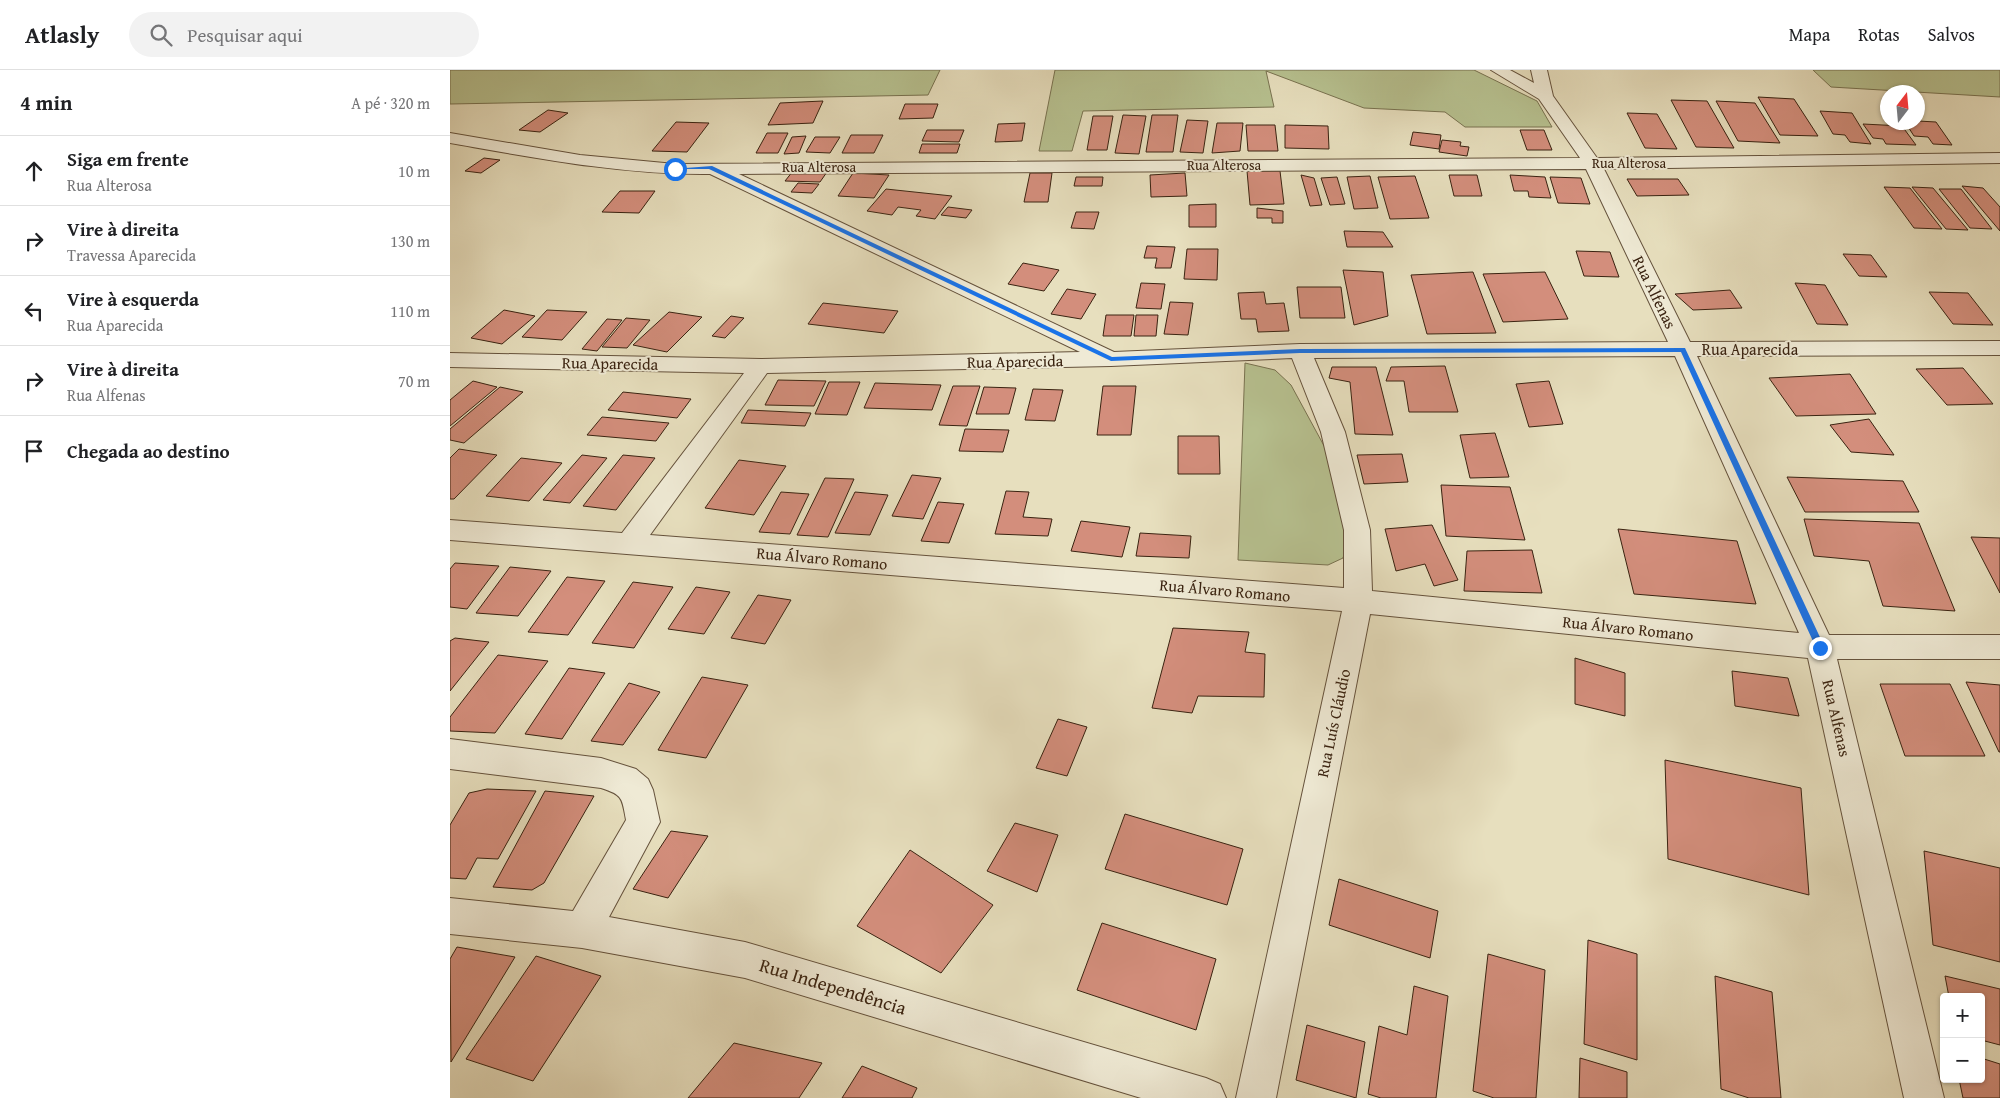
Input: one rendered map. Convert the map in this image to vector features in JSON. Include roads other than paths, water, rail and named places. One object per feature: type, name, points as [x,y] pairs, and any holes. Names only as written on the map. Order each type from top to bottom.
[{"type":"street","points":[[1499,70],[1545,96]]},
{"type":"street","points":[[1539,70],[1545,96]]},
{"type":"street","name":"Rua Alfenas","points":[[1545,96],[1592,163],[1683,350],[1820,648],[1924,1098]]},
{"type":"street","name":"Rua Alterosa","points":[[450,138],[580,160],[675,169],[710,167],[1592,163],[2000,158]]},
{"type":"street","points":[[710,167],[1111,359]]},
{"type":"street","name":"Rua Aparecida","points":[[450,361],[761,366],[1111,359],[1300,351],[2000,348]]},
{"type":"street","name":"Rua Luís Cláudio","points":[[1256,1098],[1358,601],[1357,530],[1333,432],[1300,351]]},
{"type":"street","points":[[630,542],[761,366]]},
{"type":"street","name":"Rua Álvaro Romano","points":[[450,530],[630,542],[1358,601],[1820,648],[2000,647]]},
{"type":"street","points":[[450,754],[601,773],[624,780],[637,790],[643,822],[582,930]]},
{"type":"street","name":"Rua Independência","points":[[450,916],[582,930],[745,960],[1206,1098]]}]
